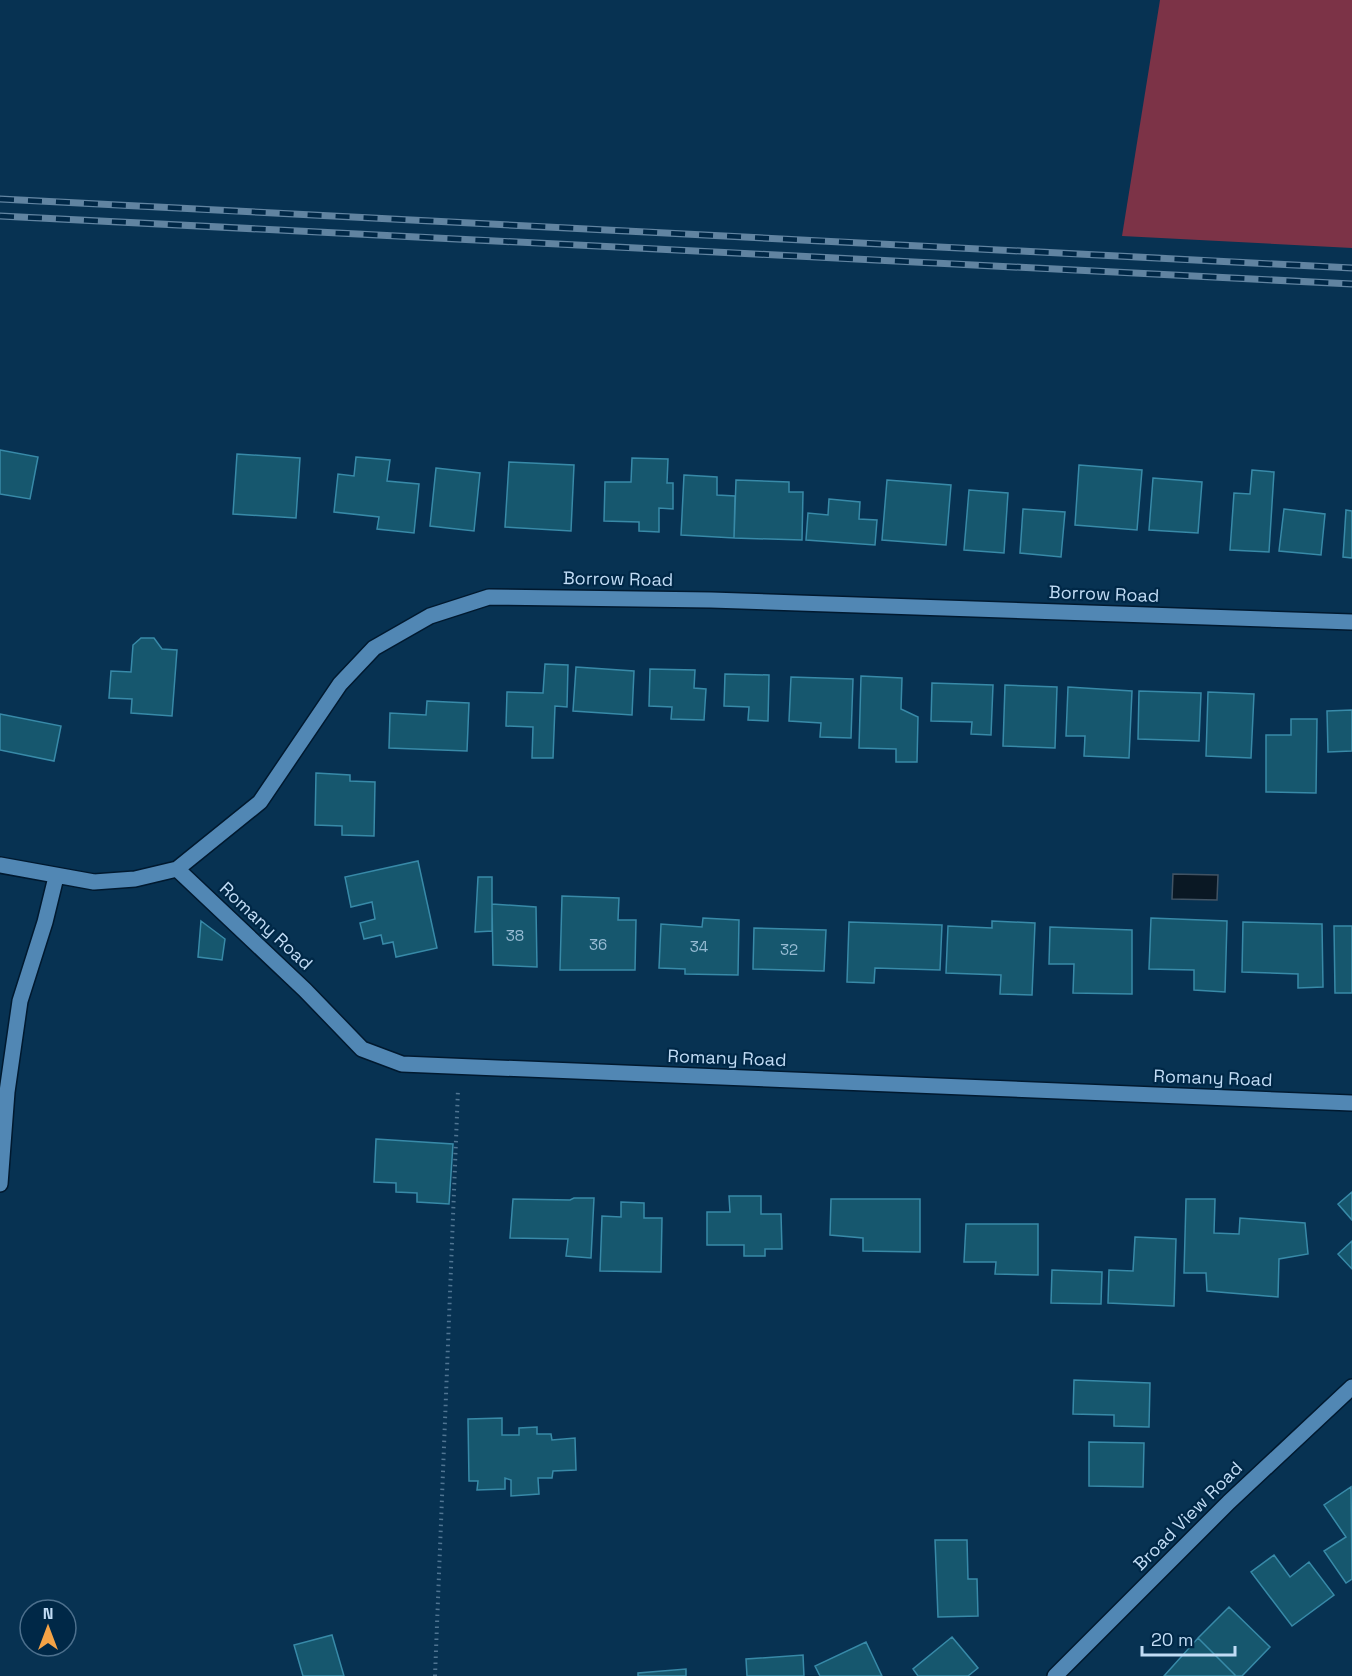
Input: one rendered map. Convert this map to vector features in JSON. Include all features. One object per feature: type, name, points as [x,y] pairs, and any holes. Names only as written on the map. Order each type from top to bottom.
[{"type":"street","name":"Borrow Road","points":[[0,865],[56,877],[94,882],[135,879],[177,869],[260,802],[340,684],[374,648],[430,616],[489,597],[711,600],[1352,622]]},
{"type":"street","name":"Romany Road","points":[[177,869],[305,990],[362,1049],[402,1064],[1352,1103]]},
{"type":"street","points":[[0,1184],[7,1092],[20,1001],[45,922],[56,877]]},
{"type":"street","name":"Broad View Road","points":[[1055,1676],[1229,1502],[1352,1387]]},
{"type":"path","points":[[435,1676],[459,1067]]},
{"type":"shaded area","points":[[1160,0],[1352,0],[1352,248],[1122,236]]},
{"type":"water","points":[[1173,874],[1218,875],[1217,900],[1172,899]]},
{"type":"building","points":[[0,450],[38,457],[30,499],[0,494]]},
{"type":"building","points":[[237,454],[300,458],[296,518],[233,514]]},
{"type":"building","points":[[356,457],[390,460],[387,481],[419,484],[414,533],[377,529],[379,517],[334,512],[338,474],[354,476]]},
{"type":"building","points":[[632,458],[668,459],[667,483],[673,483],[673,509],[659,508],[659,532],[639,531],[639,522],[604,521],[605,482],[631,482]]},
{"type":"building","points":[[509,462],[574,465],[571,531],[505,527]]},
{"type":"building","points":[[1079,465],[1142,470],[1137,530],[1075,525]]},
{"type":"building","points":[[436,468],[480,473],[474,531],[430,526]]},
{"type":"building","points":[[1252,470],[1274,472],[1269,552],[1230,550],[1234,493],[1250,494]]},
{"type":"building","points":[[684,475],[717,477],[717,495],[735,496],[734,538],[681,535]]},
{"type":"building","points":[[1153,478],[1202,482],[1198,533],[1149,530]]},
{"type":"building","points":[[736,480],[789,482],[789,492],[803,492],[802,540],[734,538]]},
{"type":"building","points":[[887,480],[951,485],[946,545],[882,540]]},
{"type":"building","points":[[969,490],[1008,493],[1004,553],[964,550]]},
{"type":"building","points":[[829,499],[860,502],[859,519],[877,520],[875,545],[806,540],[808,513],[828,515]]},
{"type":"building","points":[[1023,509],[1065,512],[1061,557],[1020,553]]},
{"type":"building","points":[[1284,509],[1325,514],[1321,555],[1279,551]]},
{"type":"building","points":[[1346,510],[1352,511],[1352,558],[1343,557]]},
{"type":"building","points":[[141,638],[154,638],[162,649],[177,650],[172,716],[131,713],[132,699],[109,698],[111,671],[131,672],[133,645]]},
{"type":"building","points":[[545,664],[568,665],[567,707],[555,706],[553,758],[532,758],[533,727],[506,726],[507,692],[543,693]]},
{"type":"building","points":[[576,667],[634,671],[632,715],[573,711]]},
{"type":"building","points":[[650,669],[695,670],[694,688],[706,689],[704,720],[671,719],[672,707],[649,706]]},
{"type":"building","points":[[725,674],[769,675],[768,721],[748,720],[749,707],[724,706]]},
{"type":"building","points":[[861,676],[902,678],[901,709],[918,717],[917,762],[896,762],[896,749],[859,748]]},
{"type":"building","points":[[791,677],[853,679],[851,738],[820,737],[821,723],[789,721]]},
{"type":"building","points":[[932,683],[993,685],[991,735],[971,734],[972,722],[931,721]]},
{"type":"building","points":[[1005,685],[1057,687],[1055,748],[1003,746]]},
{"type":"building","points":[[1068,687],[1132,691],[1129,758],[1084,756],[1085,736],[1066,736]]},
{"type":"building","points":[[1139,691],[1201,693],[1199,741],[1138,739]]},
{"type":"building","points":[[1208,692],[1254,694],[1251,758],[1206,756]]},
{"type":"building","points":[[427,701],[469,703],[467,751],[389,748],[390,713],[426,715]]},
{"type":"building","points":[[1352,710],[1352,751],[1328,752],[1327,711]]},
{"type":"building","points":[[0,714],[61,726],[54,761],[0,750]]},
{"type":"building","points":[[1291,719],[1317,719],[1316,793],[1266,792],[1266,735],[1291,735]]},
{"type":"building","points":[[316,773],[350,775],[350,781],[375,782],[374,836],[342,835],[342,826],[315,825]]},
{"type":"building","points":[[418,861],[437,948],[396,957],[393,942],[383,944],[381,935],[364,939],[360,923],[375,919],[372,902],[351,907],[345,877]]},
{"type":"building","points":[[478,877],[492,877],[492,931],[475,932]]},
{"type":"building","points":[[562,896],[619,898],[618,920],[636,920],[635,970],[560,970]]},
{"type":"building","points":[[492,904],[536,907],[537,967],[493,965]]},
{"type":"building","points":[[703,918],[739,920],[738,975],[685,974],[685,969],[659,968],[661,924],[702,927]]},
{"type":"building","points":[[1151,918],[1227,921],[1225,992],[1194,990],[1194,970],[1149,969]]},
{"type":"building","points":[[201,921],[225,939],[222,960],[198,957]]},
{"type":"building","points":[[992,921],[1035,923],[1032,995],[1000,994],[1001,975],[946,973],[948,926],[992,928]]},
{"type":"building","points":[[849,922],[942,925],[940,970],[875,968],[874,983],[847,982]]},
{"type":"building","points":[[1243,922],[1322,924],[1323,987],[1298,988],[1298,974],[1242,972]]},
{"type":"building","points":[[1334,926],[1352,926],[1352,993],[1335,993]]},
{"type":"building","points":[[1050,927],[1132,930],[1132,994],[1073,993],[1074,964],[1049,964]]},
{"type":"building","points":[[754,928],[826,930],[824,971],[753,969]]},
{"type":"building","points":[[376,1139],[453,1144],[449,1204],[417,1202],[417,1193],[396,1192],[396,1183],[374,1182]]},
{"type":"building","points":[[1352,1192],[1352,1220],[1338,1204]]},
{"type":"building","points":[[729,1196],[761,1196],[761,1214],[781,1214],[782,1249],[765,1249],[765,1256],[744,1256],[744,1245],[707,1245],[707,1212],[730,1212]]},
{"type":"building","points":[[594,1198],[591,1258],[566,1256],[568,1239],[510,1238],[513,1199],[570,1200]]},
{"type":"building","points":[[831,1199],[920,1199],[920,1252],[863,1251],[863,1238],[830,1235]]},
{"type":"building","points":[[1186,1199],[1215,1199],[1214,1233],[1239,1234],[1240,1218],[1305,1223],[1308,1254],[1279,1259],[1278,1297],[1207,1291],[1206,1273],[1184,1273]]},
{"type":"building","points":[[621,1202],[644,1203],[644,1218],[662,1218],[661,1272],[600,1271],[602,1216],[621,1217]]},
{"type":"building","points":[[966,1224],[1038,1224],[1038,1275],[995,1274],[996,1262],[964,1262]]},
{"type":"building","points":[[1135,1237],[1176,1239],[1174,1306],[1108,1303],[1109,1270],[1133,1271]]},
{"type":"building","points":[[1352,1241],[1352,1269],[1338,1254]]},
{"type":"building","points":[[1052,1270],[1102,1272],[1101,1304],[1051,1303]]},
{"type":"building","points":[[1074,1380],[1150,1383],[1149,1427],[1114,1426],[1114,1415],[1073,1414]]},
{"type":"building","points":[[502,1418],[502,1435],[519,1435],[519,1428],[537,1427],[537,1434],[551,1434],[552,1440],[575,1438],[576,1470],[553,1471],[552,1478],[538,1478],[539,1494],[511,1496],[511,1480],[505,1478],[505,1489],[477,1490],[478,1481],[469,1481],[468,1419]]},
{"type":"building","points":[[1089,1442],[1144,1443],[1143,1487],[1089,1486]]},
{"type":"building","points":[[1351,1487],[1352,1579],[1346,1583],[1324,1551],[1346,1537],[1324,1505]]},
{"type":"building","points":[[935,1540],[967,1540],[968,1579],[977,1579],[978,1616],[938,1617]]},
{"type":"building","points":[[1274,1555],[1290,1577],[1309,1562],[1334,1595],[1292,1626],[1251,1572]]},
{"type":"building","points":[[1229,1607],[1270,1647],[1242,1676],[1236,1676],[1198,1638]]},
{"type":"building","points":[[332,1635],[344,1676],[303,1676],[294,1645]]},
{"type":"building","points":[[952,1637],[978,1668],[968,1676],[918,1676],[913,1669]]},
{"type":"building","points":[[1198,1638],[1236,1676],[1164,1676]]},
{"type":"building","points":[[866,1642],[882,1676],[820,1676],[815,1666]]},
{"type":"building","points":[[803,1655],[804,1676],[747,1676],[746,1659]]},
{"type":"building","points":[[686,1669],[686,1676],[638,1676],[638,1673]]},
{"type":"railway","points":[[0,199],[1352,268]]},
{"type":"railway","points":[[0,216],[1352,284]]}]
